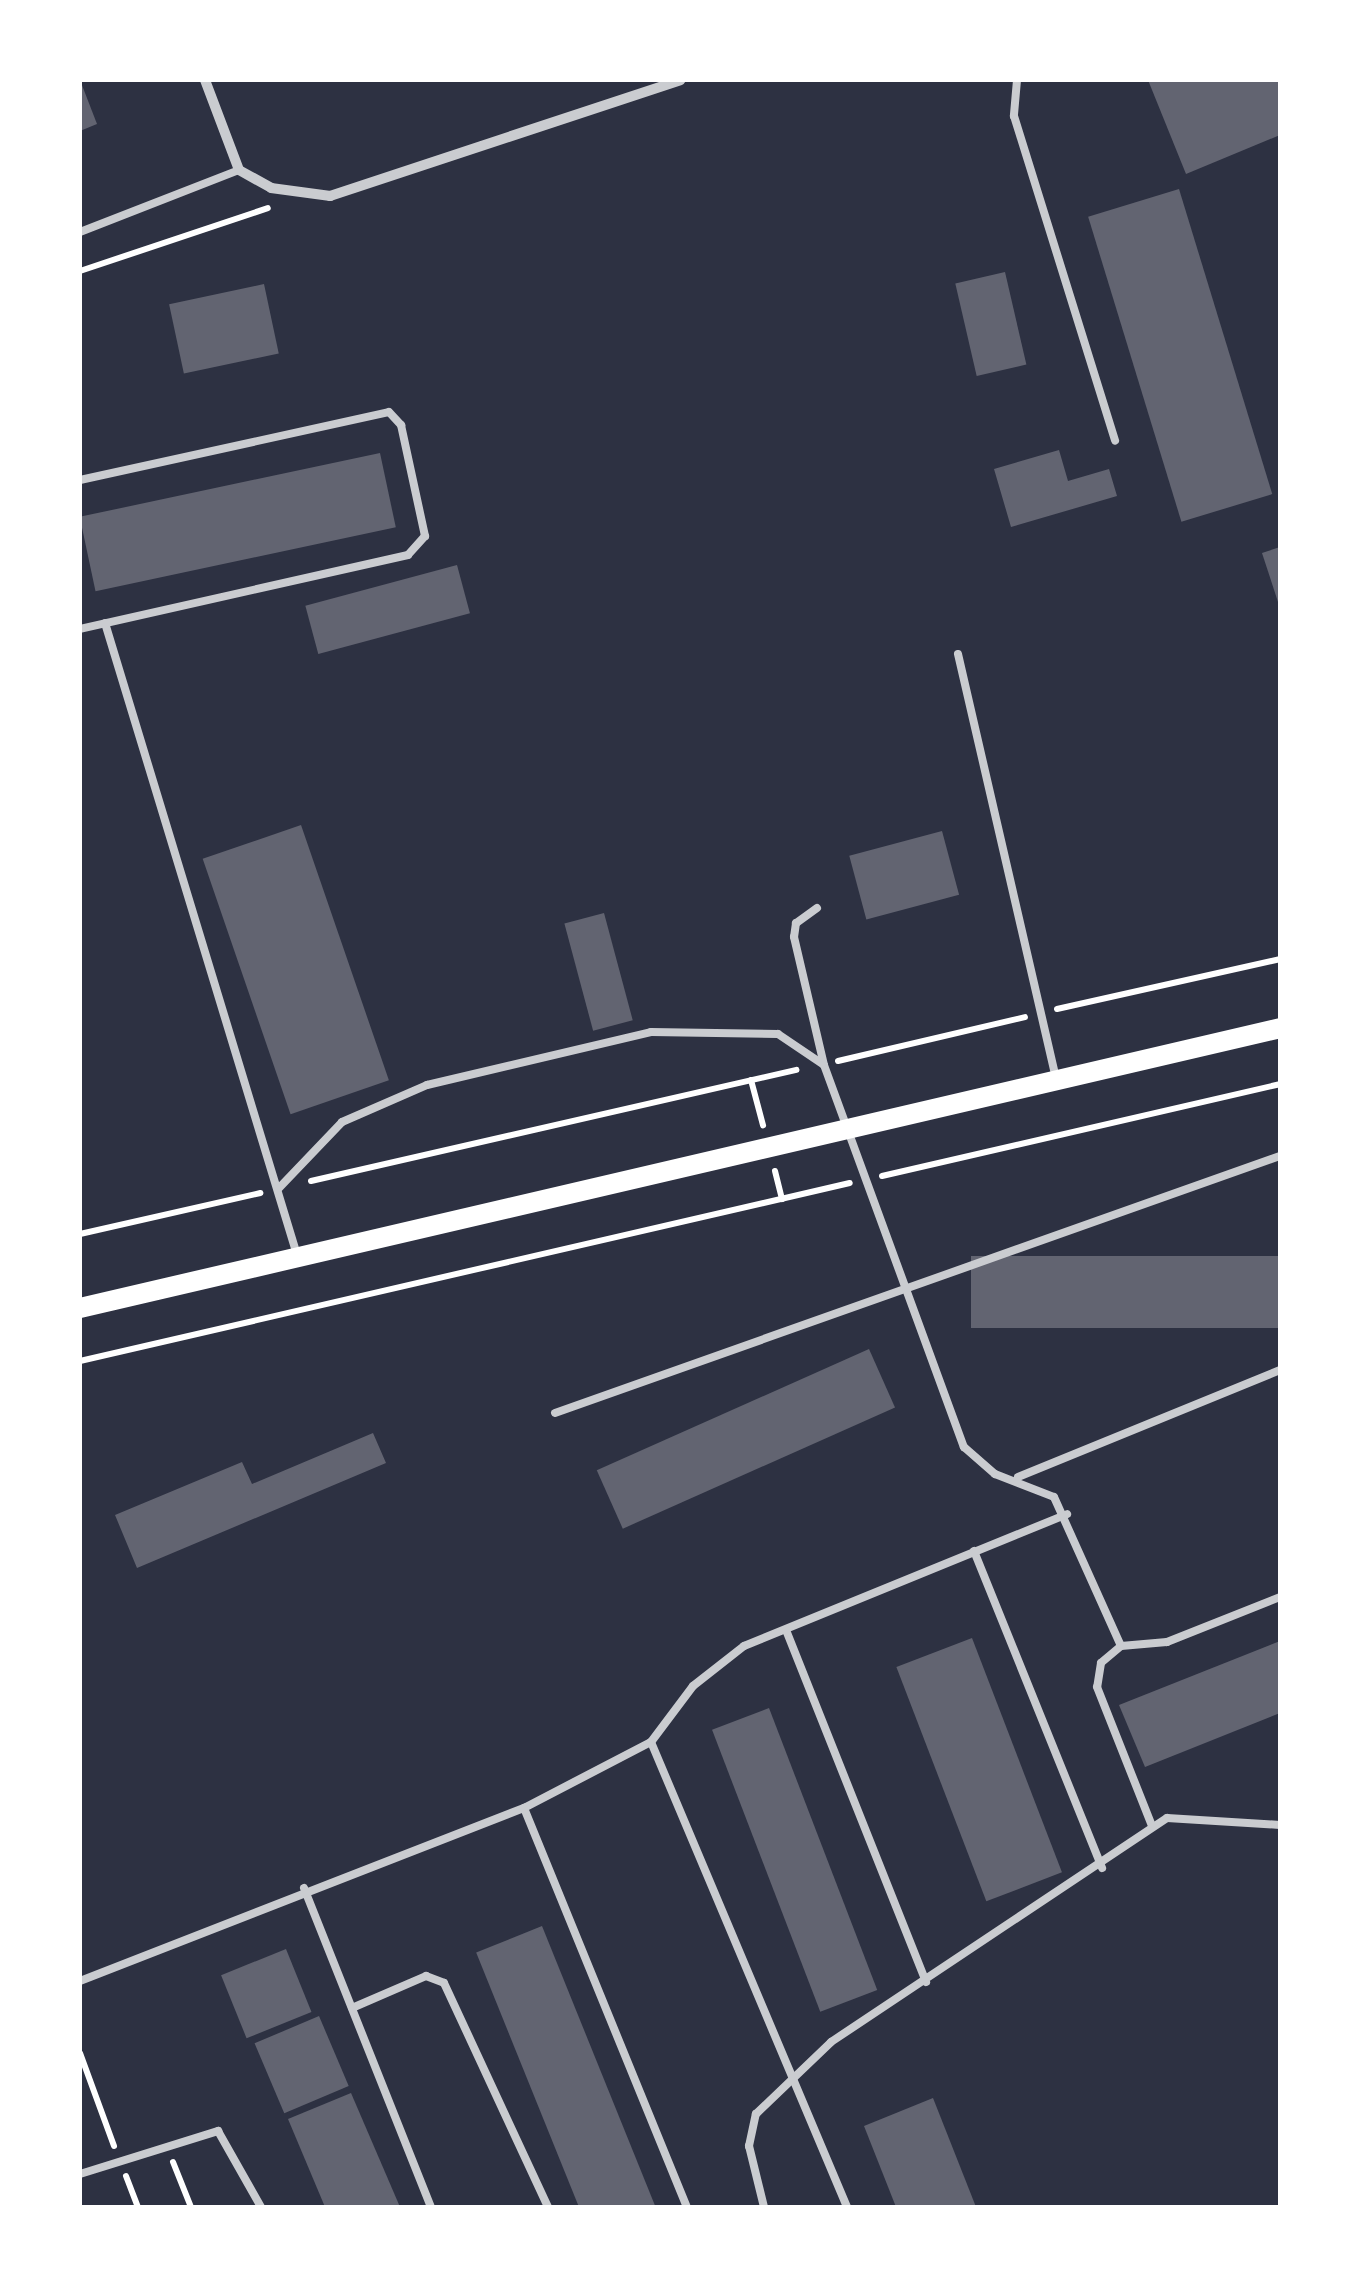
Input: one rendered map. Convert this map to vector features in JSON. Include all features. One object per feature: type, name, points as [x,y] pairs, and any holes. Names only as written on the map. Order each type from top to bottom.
[{"type":"main road","points":[[80,1308],[1280,1028]]},
{"type":"street","points":[[205,80],[239,170],[302,196],[330,196],[680,80]]},
{"type":"lane","points":[[1017,80],[1014,116],[1115,441]]},
{"type":"lane","points":[[80,232],[239,170]]},
{"type":"lane","points":[[80,480],[389,412],[401,425],[424,529],[408,555],[80,629]]},
{"type":"lane","points":[[105,624],[280,1188],[298,1259]]},
{"type":"lane","points":[[958,654],[1056,1079]]},
{"type":"lane","points":[[817,908],[796,924],[794,937],[824,1064],[842,1130],[964,1447],[995,1474],[1040,1484],[1067,1514],[1121,1646]]},
{"type":"lane","points":[[280,1188],[316,1141],[360,1113],[562,1049],[752,1027],[824,1064]]},
{"type":"lane","points":[[555,1413],[1280,1156]]},
{"type":"lane","points":[[1018,1477],[1280,1370]]},
{"type":"lane","points":[[80,1981],[304,1888],[524,1808],[651,1742],[692,1686],[744,1646],[1067,1514]]},
{"type":"lane","points":[[974,1550],[1102,1868]]},
{"type":"lane","points":[[1152,1826],[1097,1687],[1101,1662],[1121,1646],[1166,1642],[1280,1597]]},
{"type":"lane","points":[[786,1630],[926,1982]]},
{"type":"lane","points":[[651,1742],[847,2207]]},
{"type":"lane","points":[[524,1808],[687,2207]]},
{"type":"lane","points":[[764,2207],[751,2130],[790,2076],[1102,1868],[1152,1826],[1209,1815],[1280,1825]]},
{"type":"lane","points":[[304,1888],[431,2207]]},
{"type":"lane","points":[[352,2008],[426,1976],[444,1982],[548,2207]]},
{"type":"lane","points":[[80,2174],[165,2143],[218,2130],[261,2207]]},
{"type":"path","points":[[80,270],[302,196]]},
{"type":"path","points":[[80,1234],[824,1064]]},
{"type":"path","points":[[80,1361],[1280,1084]]},
{"type":"path","points":[[80,2053],[138,2207]]},
{"type":"path","points":[[165,2143],[191,2207]]},
{"type":"building","points":[[80,80],[97,124],[80,131]]},
{"type":"building","points":[[1148,80],[1280,80],[1280,135],[1186,174]]},
{"type":"building","points":[[1179,189],[1272,494],[1181,522],[1088,217]]},
{"type":"building","points":[[1005,272],[1026,365],[977,376],[955,283]]},
{"type":"building","points":[[264,284],[279,353],[184,374],[169,304]]},
{"type":"building","points":[[1059,450],[1068,481],[1109,469],[1117,496],[1011,527],[994,469]]},
{"type":"building","points":[[380,453],[396,527],[96,591],[80,517]]},
{"type":"building","points":[[1280,547],[1280,605],[1279,605],[1262,553]]},
{"type":"building","points":[[457,565],[470,613],[318,654],[305,606]]},
{"type":"building","points":[[301,825],[389,1080],[291,1114],[203,859]]},
{"type":"building","points":[[942,831],[959,895],[866,920],[849,856]]},
{"type":"building","points":[[604,913],[633,1020],[593,1031],[564,924]]},
{"type":"building","points":[[971,1256],[1280,1256],[1280,1328],[971,1328]]},
{"type":"building","points":[[869,1349],[895,1407],[623,1529],[597,1470]]},
{"type":"building","points":[[373,1433],[386,1463],[137,1568],[115,1515],[242,1462],[252,1484]]},
{"type":"building","points":[[972,1638],[1062,1872],[986,1901],[896,1667]]},
{"type":"building","points":[[1280,1641],[1280,1713],[1145,1767],[1119,1705]]},
{"type":"building","points":[[769,1708],[877,1990],[820,2012],[712,1730]]},
{"type":"building","points":[[542,1926],[656,2207],[579,2207],[476,1953]]},
{"type":"building","points":[[286,1949],[311,2012],[247,2038],[221,1975]]},
{"type":"building","points":[[319,2016],[349,2086],[284,2113],[255,2043]]},
{"type":"building","points":[[351,2093],[400,2207],[325,2207],[288,2119]]},
{"type":"building","points":[[933,2098],[976,2207],[896,2207],[864,2126]]}]
